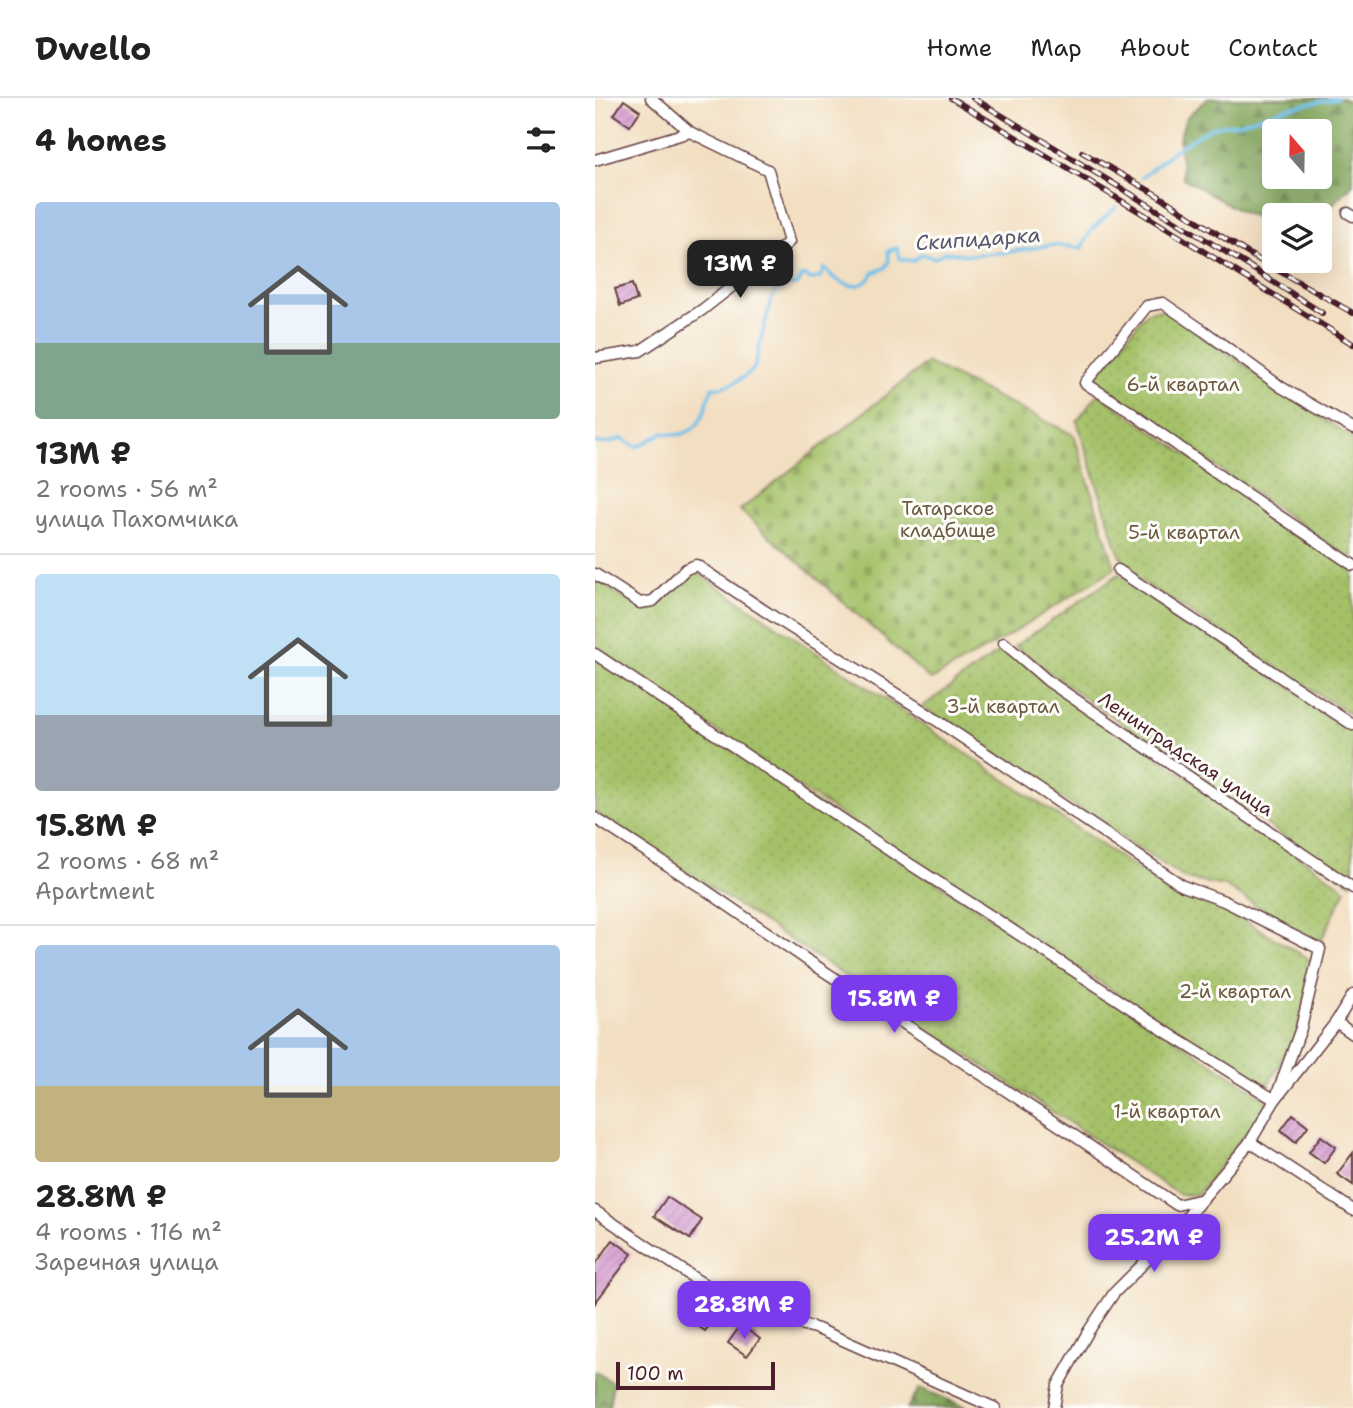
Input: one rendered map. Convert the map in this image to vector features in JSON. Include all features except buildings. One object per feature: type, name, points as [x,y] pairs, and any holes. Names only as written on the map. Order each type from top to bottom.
[{"type":"street","points":[[595,358],[640,351],[702,310],[789,242],[768,170],[690,132],[650,98]]},
{"type":"street","points":[[595,160],[690,132]]},
{"type":"street","points":[[1353,429],[1281,387],[1163,303],[1147,306],[1085,383],[1353,565]]},
{"type":"street","points":[[595,574],[640,603],[653,601],[686,569],[696,565],[914,705],[1183,886],[1224,901],[1320,949],[1301,1028],[1275,1100]]},
{"type":"street","points":[[1118,570],[1353,725]]},
{"type":"street","name":"Ленинградская улица","points":[[1004,643],[1048,681],[1353,887]]},
{"type":"street","points":[[595,654],[905,861],[1275,1100]]},
{"type":"street","points":[[595,818],[1177,1205],[1203,1199]]},
{"type":"street","points":[[1054,1408],[1058,1385],[1114,1293],[1172,1235],[1250,1142],[1275,1100],[1336,1022],[1353,995]]},
{"type":"street","points":[[1336,1022],[1353,1034]]},
{"type":"street","points":[[1250,1142],[1353,1210]]},
{"type":"street","points":[[595,1227],[599,1214],[724,1296],[773,1316],[818,1329],[995,1408]]},
{"type":"green space","points":[[1208,98],[1342,98],[1353,103],[1353,184],[1332,205],[1262,203],[1262,219],[1241,212],[1183,178],[1179,139],[1186,118]]},
{"type":"green space","name":"6-й квартал","points":[[1163,309],[1353,439],[1353,560],[1092,382],[1147,312]]},
{"type":"green space","name":"Татарское кладбище","points":[[927,363],[1074,435],[1115,568],[1006,637],[931,680],[740,510]]},
{"type":"green space","name":"5-й квартал","points":[[1098,394],[1353,568],[1353,716],[1127,572],[1077,421]]},
{"type":"green space","name":"2-й квартал","points":[[692,569],[1176,895],[1217,904],[1314,962],[1296,1038],[1265,1089],[803,790],[595,648],[595,579],[640,608],[649,610]]},
{"type":"green space","points":[[1119,574],[1353,729],[1351,883],[1065,684],[1015,646]]},
{"type":"green space","name":"3-й квартал","points":[[1004,648],[1346,889],[1319,945],[1225,886],[1186,879],[922,707]]},
{"type":"green space","name":"1-й квартал","points":[[595,658],[1271,1102],[1198,1194],[1180,1195],[595,812]]},
{"type":"green space","points":[[595,1371],[613,1383],[609,1408],[595,1408]]},
{"type":"green space","points":[[920,1388],[968,1408],[907,1408]]},
{"type":"waterway","name":"Скипидарка","points":[[1142,177],[1176,149],[1212,127],[1239,123],[1288,108],[1337,98]]},
{"type":"waterway","name":"Скипидарка","points":[[595,442],[609,443],[622,438],[637,447],[663,433],[675,435],[692,430],[702,416],[712,387],[729,385],[754,369],[775,292],[784,284],[797,285],[803,275],[811,279],[820,278],[824,268],[843,283],[863,283],[874,272],[885,268],[889,261],[888,251],[897,248],[900,259],[913,261],[922,254],[934,258],[945,252],[970,255],[1052,245],[1081,248],[1092,229],[1116,207]]},
{"type":"railway","points":[[951,98],[1353,344]]},
{"type":"railway","points":[[973,98],[1322,313]]},
{"type":"railway","points":[[1082,152],[1157,195],[1249,254],[1353,313]]}]
